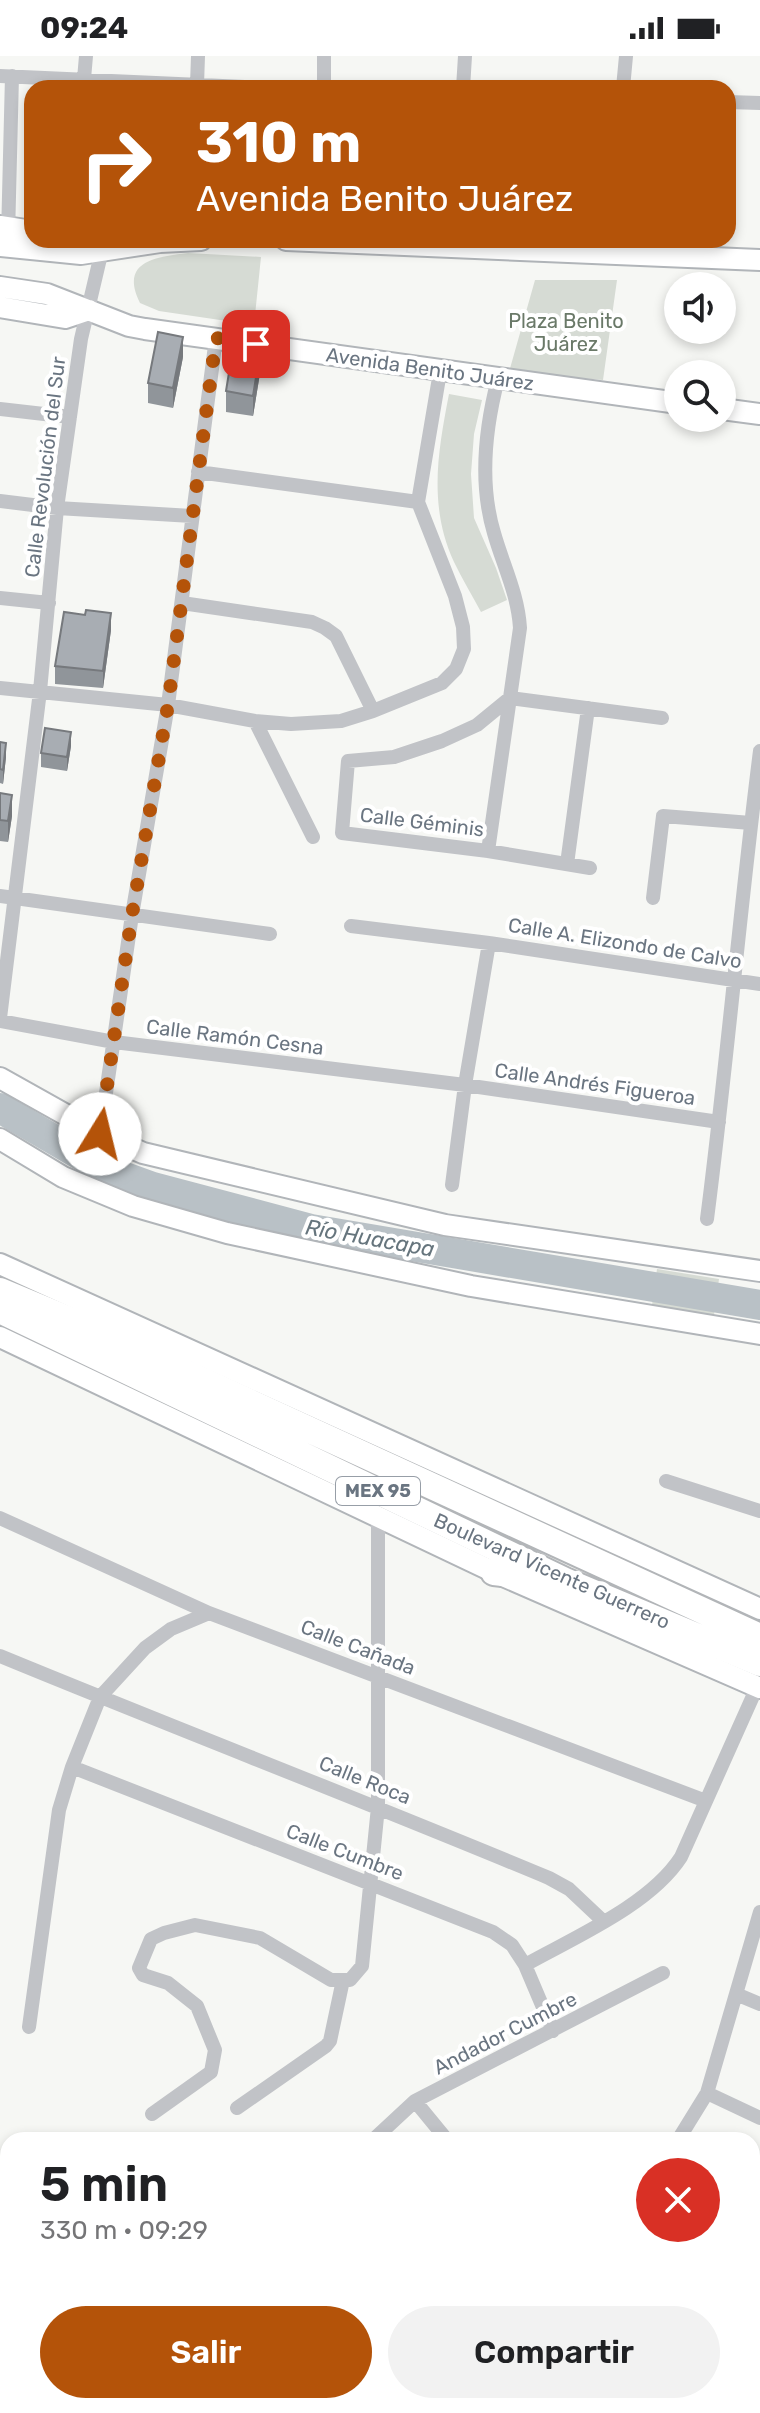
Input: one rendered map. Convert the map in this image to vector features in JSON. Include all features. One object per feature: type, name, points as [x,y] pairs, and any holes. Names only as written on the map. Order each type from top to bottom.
[{"type":"highway","name":"Boulevard Vicente Guerrero","points":[[0,1291],[84,1326],[760,1637]]},
{"type":"highway","name":"Boulevard Vicente Guerrero","points":[[0,1310],[565,1581],[759,1679]]},
{"type":"highway","points":[[494,1572],[565,1581]]},
{"type":"main road","points":[[4,237],[24,233]]},
{"type":"main road","points":[[4,237],[24,241]]},
{"type":"main road","points":[[54,248],[81,254],[90,248]]},
{"type":"main road","points":[[577,248],[760,260]]},
{"type":"main road","name":"Avenida Benito Juárez","points":[[0,287],[47,294],[129,326],[664,401]]},
{"type":"main road","points":[[0,307],[65,318],[89,310]]},
{"type":"main road","points":[[736,411],[760,414]]},
{"type":"main road","points":[[0,1078],[100,1134],[143,1153],[445,1225],[760,1271]]},
{"type":"main road","points":[[0,1139],[63,1177],[133,1206],[227,1233],[471,1286],[760,1334]]},
{"type":"main road","points":[[0,1264],[760,1609]]},
{"type":"main road","name":"Boulevard Vicente Guerrero","points":[[0,1337],[494,1572],[759,1679]]},
{"type":"street","points":[[84,79],[86,56]]},
{"type":"street","points":[[197,80],[198,56]]},
{"type":"street","points":[[324,56],[324,80]]},
{"type":"street","points":[[464,80],[465,56]]},
{"type":"street","points":[[624,80],[626,56]]},
{"type":"street","points":[[4,237],[6,76],[103,80]]},
{"type":"street","points":[[736,102],[760,103]]},
{"type":"street","name":"Calle Revolución del Sur","points":[[0,1019],[7,897],[40,691],[57,508],[81,339],[89,310],[95,248]]},
{"type":"street","points":[[100,1134],[132,915],[168,705],[216,338]]},
{"type":"street","points":[[0,688],[168,705],[255,721],[291,724],[341,721],[442,683],[456,669],[464,649],[463,627],[455,596],[418,502],[440,372]]},
{"type":"street","points":[[488,851],[520,628],[519,606],[493,531],[484,482],[490,410],[498,379]]},
{"type":"street","points":[[0,409],[70,417]]},
{"type":"street","points":[[198,472],[418,502]]},
{"type":"street","points":[[0,501],[57,508],[192,516]]},
{"type":"street","points":[[0,598],[49,603]]},
{"type":"street","points":[[182,603],[312,622],[325,628],[336,636],[373,711]]},
{"type":"street","points":[[510,698],[662,718]]},
{"type":"street","name":"Calle Géminis","points":[[510,698],[477,725],[442,741],[394,757],[348,761],[342,833],[488,851],[590,868]]},
{"type":"street","points":[[567,864],[588,708]]},
{"type":"street","points":[[255,721],[313,837]]},
{"type":"street","points":[[707,1219],[760,751]]},
{"type":"street","points":[[653,898],[663,816],[751,823]]},
{"type":"street","points":[[7,897],[270,934]]},
{"type":"street","points":[[351,926],[489,943]]},
{"type":"street","name":"Calle A. Elizondo de Calvo","points":[[452,1185],[489,943],[760,984]]},
{"type":"street","name":"Calle Ramón Cesna","points":[[0,1019],[114,1042],[465,1085]]},
{"type":"street","name":"Calle Andrés Figueroa","points":[[465,1085],[719,1122]]},
{"type":"street","points":[[666,1481],[760,1511]]},
{"type":"street","points":[[152,2114],[211,2072],[215,2050],[197,2006],[168,1983],[143,1975],[139,1968],[151,1939],[195,1925],[260,1938],[331,1980],[350,1980],[362,1966],[378,1807],[378,1515]]},
{"type":"street","name":"Calle Cañada","points":[[0,1518],[209,1613],[706,1801]]},
{"type":"street","points":[[29,2027],[59,1810],[72,1767],[100,1697],[145,1648],[171,1629],[209,1613]]},
{"type":"street","name":"Calle Roca","points":[[0,1656],[549,1878],[569,1889],[603,1921]]},
{"type":"street","points":[[525,1965],[642,1898],[674,1868],[759,1679]]},
{"type":"street","name":"Calle Cumbre","points":[[72,1767],[493,1932],[512,1945],[525,1965],[553,2031]]},
{"type":"street","points":[[683,2132],[707,2093],[760,1912]]},
{"type":"street","name":"Andador Cumbre","points":[[382,2132],[415,2101],[663,1973]]},
{"type":"street","points":[[237,2108],[326,2046],[330,2041],[343,1980]]},
{"type":"street","points":[[736,1994],[760,2004]]},
{"type":"street","points":[[707,2093],[760,2118]]},
{"type":"street","points":[[415,2101],[440,2132]]},
{"type":"green space","points":[[188,253],[261,257],[254,325],[159,311],[140,303],[134,278],[138,270],[153,260]]},
{"type":"green space","name":"Plaza Benito Juárez","points":[[535,280],[617,280],[603,380],[509,372]]},
{"type":"green space","points":[[449,394],[482,400],[474,434],[471,474],[474,518],[507,600],[481,612],[454,562],[441,520],[439,457]]},
{"type":"green space","points":[[657,1269],[719,1279],[714,1315],[652,1305]]},
{"type":"building","points":[[158,332],[183,337],[173,388],[148,383]]},
{"type":"building","points":[[234,342],[261,346],[253,396],[226,391]]},
{"type":"building","points":[[86,610],[111,613],[103,671],[55,666],[64,612],[85,615]]},
{"type":"building","points":[[45,728],[71,732],[67,757],[41,753]]},
{"type":"building","points":[[0,742],[6,743],[3,770],[0,769]]},
{"type":"building","points":[[0,793],[12,795],[8,821],[0,820]]},
{"type":"waterway","name":"Río Huacapa","points":[[0,1108],[106,1170],[153,1187],[311,1229],[760,1305]]},
{"type":"route","points":[[100,1134],[132,915],[168,705],[216,338],[256,344]]}]
